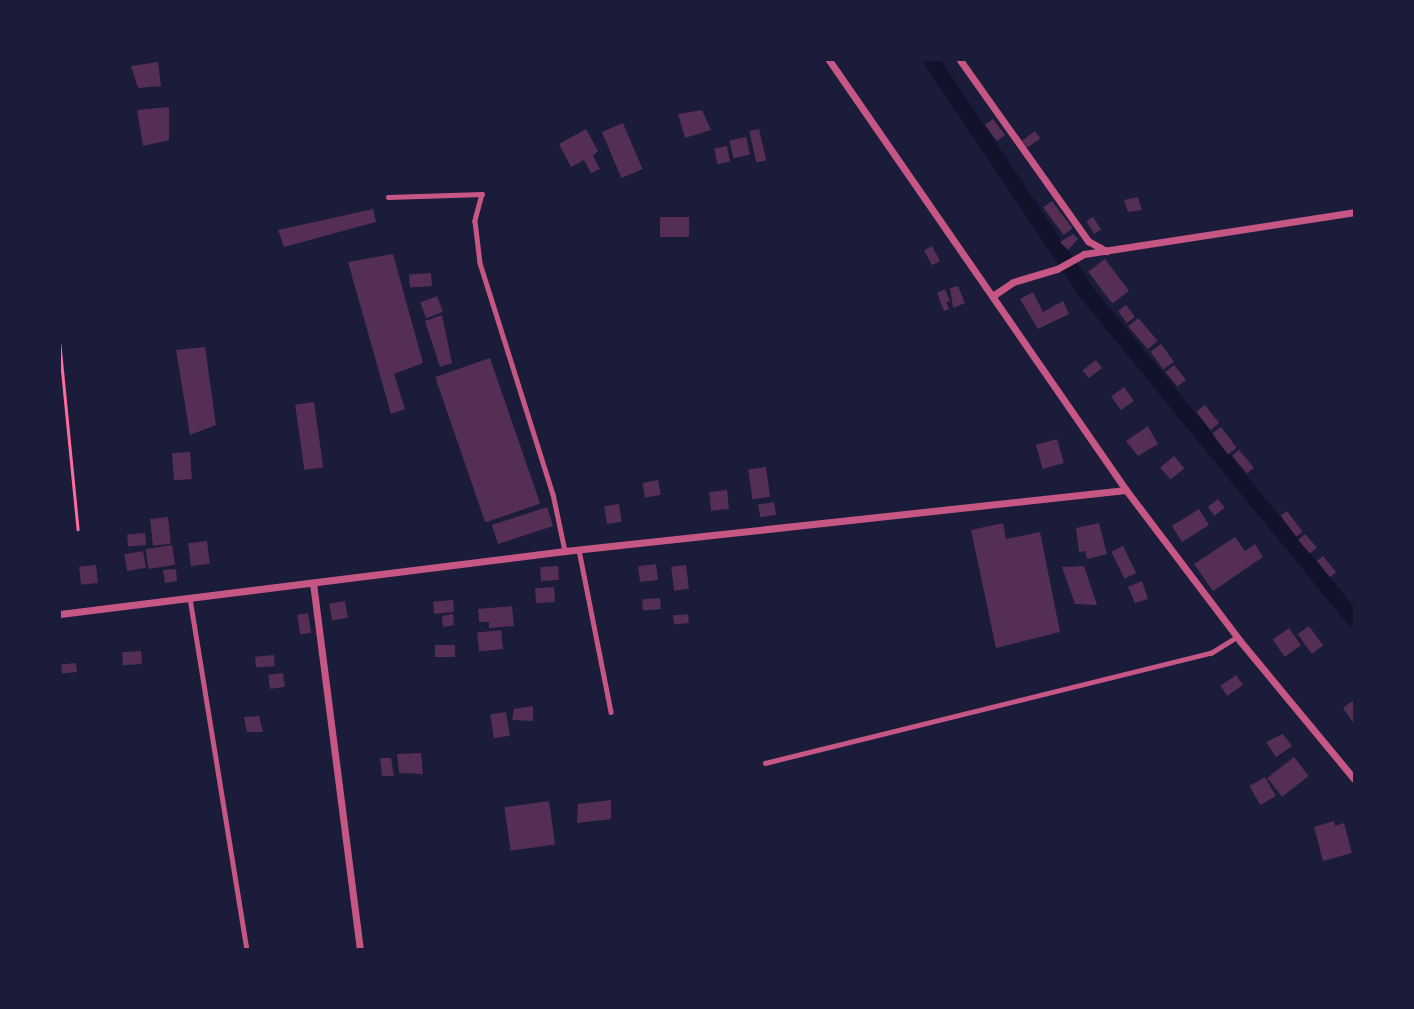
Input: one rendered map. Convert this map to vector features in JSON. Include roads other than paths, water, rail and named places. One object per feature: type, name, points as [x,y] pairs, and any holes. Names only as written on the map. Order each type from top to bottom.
[{"type":"street","points":[[829,60],[994,295],[1126,490],[1237,637],[1354,779]]},
{"type":"street","points":[[960,60],[1088,242],[1106,251]]},
{"type":"street","points":[[994,295],[1013,282],[1057,269],[1084,254],[1354,212]]},
{"type":"street","points":[[60,614],[565,551],[1126,490]]},
{"type":"street","points":[[313,583],[360,950]]},
{"type":"lane","points":[[388,197],[482,194],[475,221],[480,263],[553,494],[565,551]]},
{"type":"lane","points":[[579,550],[611,712]]},
{"type":"lane","points":[[190,598],[247,950]]},
{"type":"lane","points":[[765,763],[1211,653],[1237,637]]},
{"type":"waterway","points":[[931,60],[1087,293],[1354,619]]}]
